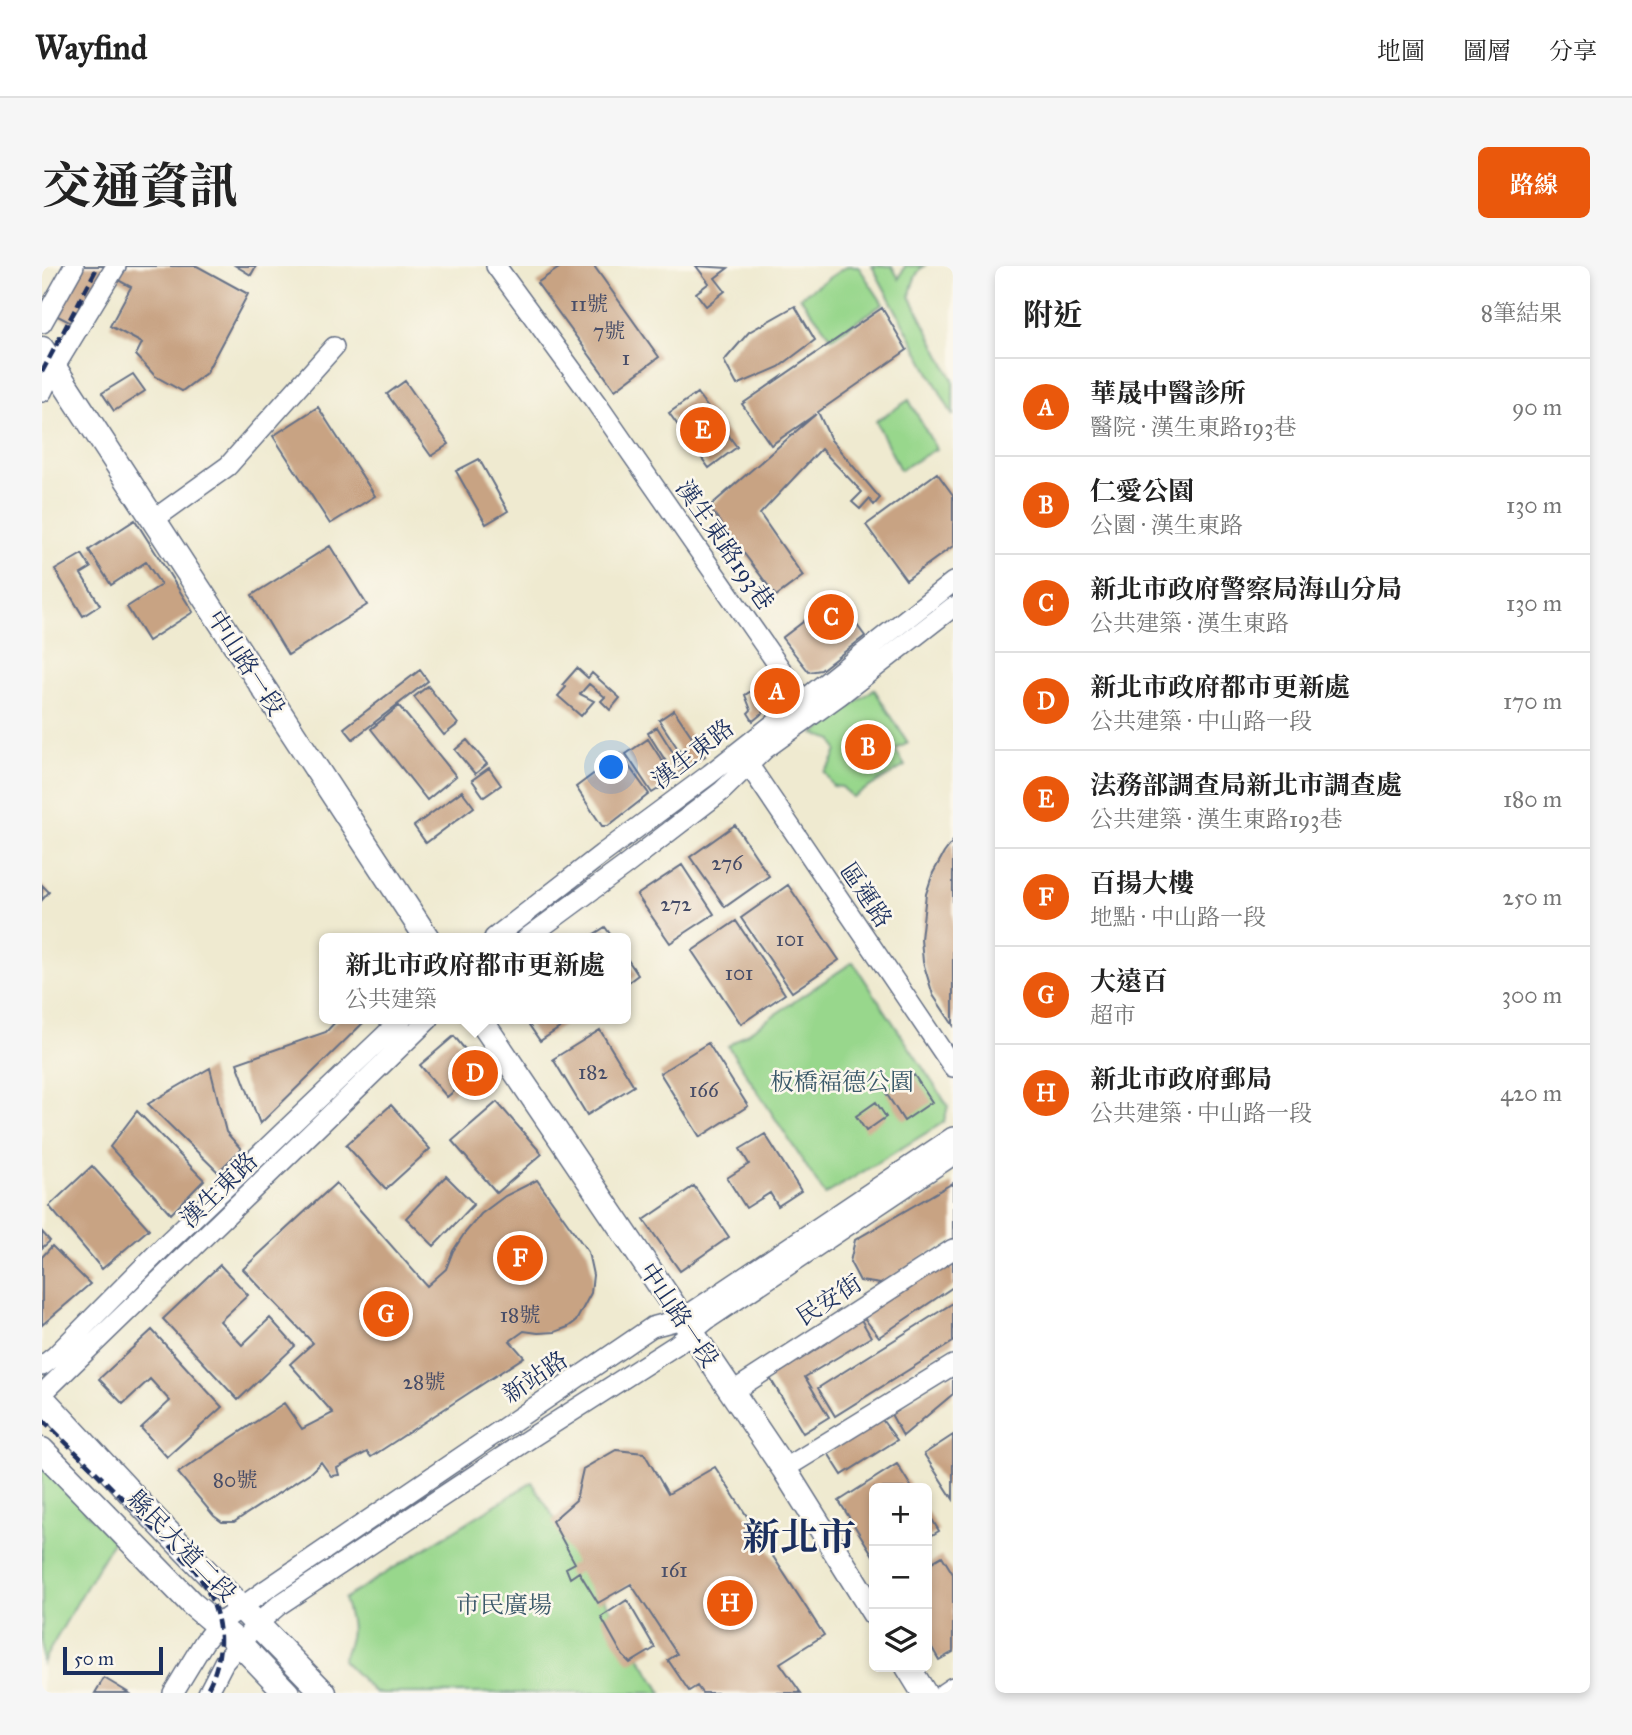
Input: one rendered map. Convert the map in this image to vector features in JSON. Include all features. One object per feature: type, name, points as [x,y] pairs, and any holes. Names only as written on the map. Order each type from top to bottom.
[{"type":"main road","name":"中山路一段","points":[[51,374],[153,520],[424,933]]},
{"type":"main road","name":"中山路一段","points":[[483,1024],[784,1469],[872,1609]]},
{"type":"main road","name":"縣民大道二段","points":[[42,1396],[324,1693]]},
{"type":"main road","name":"縣民大道二段","points":[[42,1450],[192,1604],[228,1634],[287,1693]]},
{"type":"main road","points":[[911,1672],[924,1693]]},
{"type":"street","points":[[42,323],[74,266]]},
{"type":"street","points":[[51,374],[117,266]]},
{"type":"street","name":"漢生東路193巷","points":[[496,266],[597,404],[809,707]]},
{"type":"street","points":[[153,520],[228,466],[334,347]]},
{"type":"street","name":"漢生東路","points":[[501,933],[744,757],[765,749],[809,707],[953,582]]},
{"type":"street","name":"漢生東路","points":[[809,707],[953,607]]},
{"type":"street","name":"漢生東路","points":[[534,933],[722,791],[744,757]]},
{"type":"street","name":"區運路","points":[[744,757],[953,1068]]},
{"type":"street","name":"漢生東路","points":[[42,1366],[397,1024]]},
{"type":"street","name":"漢生東路","points":[[42,1396],[424,1024]]},
{"type":"street","name":"新站路","points":[[208,1693],[224,1662],[228,1634],[249,1616],[279,1605],[323,1576],[687,1326],[953,1137]]},
{"type":"street","name":"新站路","points":[[173,1693],[204,1642],[228,1634],[249,1616],[652,1327],[687,1326],[708,1319],[953,1155]]},
{"type":"street","name":"民安街","points":[[732,1392],[953,1249]]},
{"type":"street","points":[[784,1469],[953,1365]]},
{"type":"street","points":[[189,1693],[212,1651],[228,1634]]},
{"type":"street","points":[[944,1693],[953,1687]]},
{"type":"green space","points":[[847,266],[858,266],[883,304],[832,338],[800,297]]},
{"type":"green space","points":[[872,266],[892,266],[899,279],[905,266],[924,266],[916,275],[910,296],[953,380],[953,416]]},
{"type":"green space","points":[[909,400],[936,449],[900,470],[876,421]]},
{"type":"green space","points":[[874,689],[908,743],[895,750],[905,766],[852,797],[842,787],[833,786],[824,772],[837,751],[833,740],[814,734]]},
{"type":"green space","name":"板橋福德公園","points":[[853,962],[948,1106],[944,1122],[825,1195],[728,1046]]},
{"type":"green space","points":[[42,1464],[113,1541],[42,1663]]},
{"type":"green space","name":"市民廣場","points":[[532,1482],[662,1693],[375,1693],[342,1660],[351,1630],[344,1599]]},
{"type":"building","points":[[72,266],[197,266],[248,294],[206,373],[182,391],[155,376],[136,355],[142,343],[110,326],[131,287],[111,276],[83,329],[48,311]]},
{"type":"building","points":[[236,266],[256,266],[251,275]]},
{"type":"building","points":[[562,266],[594,266],[659,357],[615,390],[537,283]]},
{"type":"building","points":[[696,266],[728,268],[715,278],[725,291],[706,306],[696,293],[709,283]]},
{"type":"building","points":[[795,306],[815,340],[779,367],[737,385],[724,361],[749,332]]},
{"type":"building","points":[[882,308],[907,350],[818,412],[831,440],[880,498],[874,505],[869,499],[860,509],[852,502],[862,492],[821,449],[760,514],[803,576],[776,596],[709,507],[816,414],[771,445],[742,404]]},
{"type":"building","points":[[133,374],[145,391],[114,411],[102,393]]},
{"type":"building","points":[[405,381],[449,444],[431,456],[387,394]]},
{"type":"building","points":[[697,393],[737,447],[709,468],[669,413]]},
{"type":"building","points":[[318,407],[375,496],[330,524],[273,436]]},
{"type":"building","points":[[479,459],[508,511],[486,524],[456,471]]},
{"type":"building","points":[[937,473],[953,495],[953,546],[906,580],[866,525]]},
{"type":"building","points":[[135,520],[193,612],[148,641],[127,607],[161,585],[146,562],[111,585],[89,550]]},
{"type":"building","points":[[330,546],[367,605],[288,655],[252,595]]},
{"type":"building","points":[[82,554],[91,568],[81,574],[100,605],[83,616],[55,570]]},
{"type":"building","points":[[836,597],[865,636],[821,670],[809,672],[782,638]]},
{"type":"building","points":[[577,668],[588,678],[592,673],[620,698],[610,710],[601,701],[605,697],[589,684],[580,694],[594,701],[581,716],[558,696],[566,687],[563,684]]},
{"type":"building","points":[[420,670],[428,681],[353,739],[344,728]]},
{"type":"building","points":[[428,686],[458,724],[444,735],[414,697]]},
{"type":"building","points":[[756,688],[771,706],[753,721],[748,713],[751,710],[745,695]]},
{"type":"building","points":[[399,706],[456,776],[427,800],[371,729]]},
{"type":"building","points":[[674,710],[705,756],[690,767],[659,720]]},
{"type":"building","points":[[657,727],[684,770],[675,776],[648,733]]},
{"type":"building","points":[[648,739],[674,779],[652,793],[626,754]]},
{"type":"building","points":[[467,740],[487,764],[475,774],[455,750]]},
{"type":"building","points":[[620,754],[649,794],[608,826],[602,826],[576,787]]},
{"type":"building","points":[[489,768],[501,785],[484,797],[472,780]]},
{"type":"building","points":[[462,791],[474,807],[426,843],[414,826]]},
{"type":"building","points":[[735,825],[769,876],[725,907],[690,857]]},
{"type":"building","points":[[953,841],[953,1025],[933,995],[923,962],[921,939],[926,894],[933,873]]},
{"type":"building","points":[[682,865],[714,914],[670,943],[637,895]]},
{"type":"building","points":[[42,885],[49,892],[42,900]]},
{"type":"building","points":[[788,885],[839,960],[792,992],[741,918]]},
{"type":"building","points":[[736,921],[785,994],[741,1024],[692,951]]},
{"type":"building","points":[[605,927],[609,933],[596,933]]},
{"type":"building","points":[[631,964],[638,975],[631,980]]},
{"type":"building","points":[[333,1024],[362,1024],[260,1124],[237,1063],[326,1032]]},
{"type":"building","points":[[528,1024],[566,1024],[540,1041]]},
{"type":"building","points":[[600,1030],[634,1086],[587,1115],[553,1059]]},
{"type":"building","points":[[454,1036],[491,1081],[475,1094],[465,1082],[447,1097],[420,1065]]},
{"type":"building","points":[[708,1043],[748,1106],[700,1137],[660,1073]]},
{"type":"building","points":[[210,1068],[226,1132],[241,1149],[218,1172],[148,1104]]},
{"type":"building","points":[[914,1075],[932,1102],[904,1121],[886,1093]]},
{"type":"building","points":[[497,1102],[542,1154],[497,1193],[452,1141]]},
{"type":"building","points":[[876,1102],[886,1117],[866,1131],[856,1116]]},
{"type":"building","points":[[391,1105],[430,1149],[386,1189],[346,1145]]},
{"type":"building","points":[[137,1111],[204,1180],[171,1214],[110,1147]]},
{"type":"building","points":[[765,1134],[801,1191],[778,1206],[770,1193],[746,1208],[727,1178],[749,1164],[740,1149]]},
{"type":"building","points":[[92,1166],[149,1229],[102,1269],[49,1206]]},
{"type":"building","points":[[446,1176],[474,1204],[434,1246],[406,1218]]},
{"type":"building","points":[[537,1180],[588,1252],[593,1275],[591,1293],[576,1321],[555,1332],[524,1331],[510,1341],[524,1357],[371,1457],[367,1452],[337,1468],[339,1475],[331,1476],[321,1462],[311,1472],[234,1522],[222,1522],[214,1516],[178,1473],[284,1403],[302,1429],[333,1413],[290,1364],[313,1343],[243,1269],[336,1183],[427,1286],[446,1269],[453,1251],[481,1214],[505,1196]]},
{"type":"building","points":[[953,1183],[953,1238],[881,1284],[860,1281],[850,1262],[855,1240]]},
{"type":"building","points":[[694,1186],[729,1237],[680,1271],[644,1220]]},
{"type":"building","points":[[42,1232],[50,1241],[42,1248]]},
{"type":"building","points":[[52,1246],[90,1284],[42,1325],[42,1257]]},
{"type":"building","points":[[953,1253],[953,1287],[879,1337],[861,1314]]},
{"type":"building","points":[[220,1265],[248,1295],[220,1321],[242,1345],[270,1318],[295,1346],[238,1400],[163,1319]]},
{"type":"building","points":[[953,1303],[953,1342],[835,1416],[818,1388]]},
{"type":"building","points":[[859,1316],[871,1337],[805,1377],[829,1417],[803,1433],[767,1373]]},
{"type":"building","points":[[152,1330],[222,1407],[167,1457],[141,1428],[170,1401],[150,1379],[123,1404],[99,1379]]},
{"type":"building","points":[[953,1375],[953,1394],[903,1436],[891,1414]]},
{"type":"building","points":[[880,1417],[897,1440],[842,1475],[828,1453]]},
{"type":"building","points":[[953,1435],[953,1499],[924,1454]]},
{"type":"building","points":[[616,1450],[644,1453],[668,1494],[715,1467],[824,1635],[780,1663],[801,1693],[702,1693],[697,1686],[689,1691],[668,1660],[677,1654],[631,1584],[598,1603],[579,1572],[570,1578],[566,1568],[575,1563],[552,1521],[576,1500],[583,1469]]},
{"type":"building","points":[[897,1464],[909,1483],[869,1483],[869,1549],[839,1501]]},
{"type":"building","points":[[932,1519],[939,1531],[932,1535]]},
{"type":"building","points":[[942,1556],[953,1574],[953,1652],[939,1660],[932,1648],[932,1562]]},
{"type":"building","points":[[627,1600],[655,1648],[630,1663],[623,1656],[601,1617]]},
{"type":"building","points":[[104,1678],[129,1693],[95,1693]]},
{"type":"railway","points":[[42,372],[98,266]]},
{"type":"railway","points":[[42,1419],[194,1569],[204,1584],[216,1614],[220,1645],[218,1661],[205,1693]]},
{"type":"place","name":"法務部調查局新北市調查處","points":[[703,430]]},
{"type":"place","name":"新北市政府警察局海山分局","points":[[831,617]]},
{"type":"place","name":"華晟中醫診所","points":[[777,691]]},
{"type":"place","name":"仁愛公園","points":[[868,747]]},
{"type":"place","name":"新北市政府都市更新處","points":[[475,1073]]},
{"type":"place","name":"百揚大樓","points":[[520,1258]]},
{"type":"place","name":"大遠百","points":[[386,1314]]},
{"type":"place","name":"新北市政府郵局","points":[[730,1603]]},
{"type":"district","name":"新北市","points":[[799,1537]]}]
